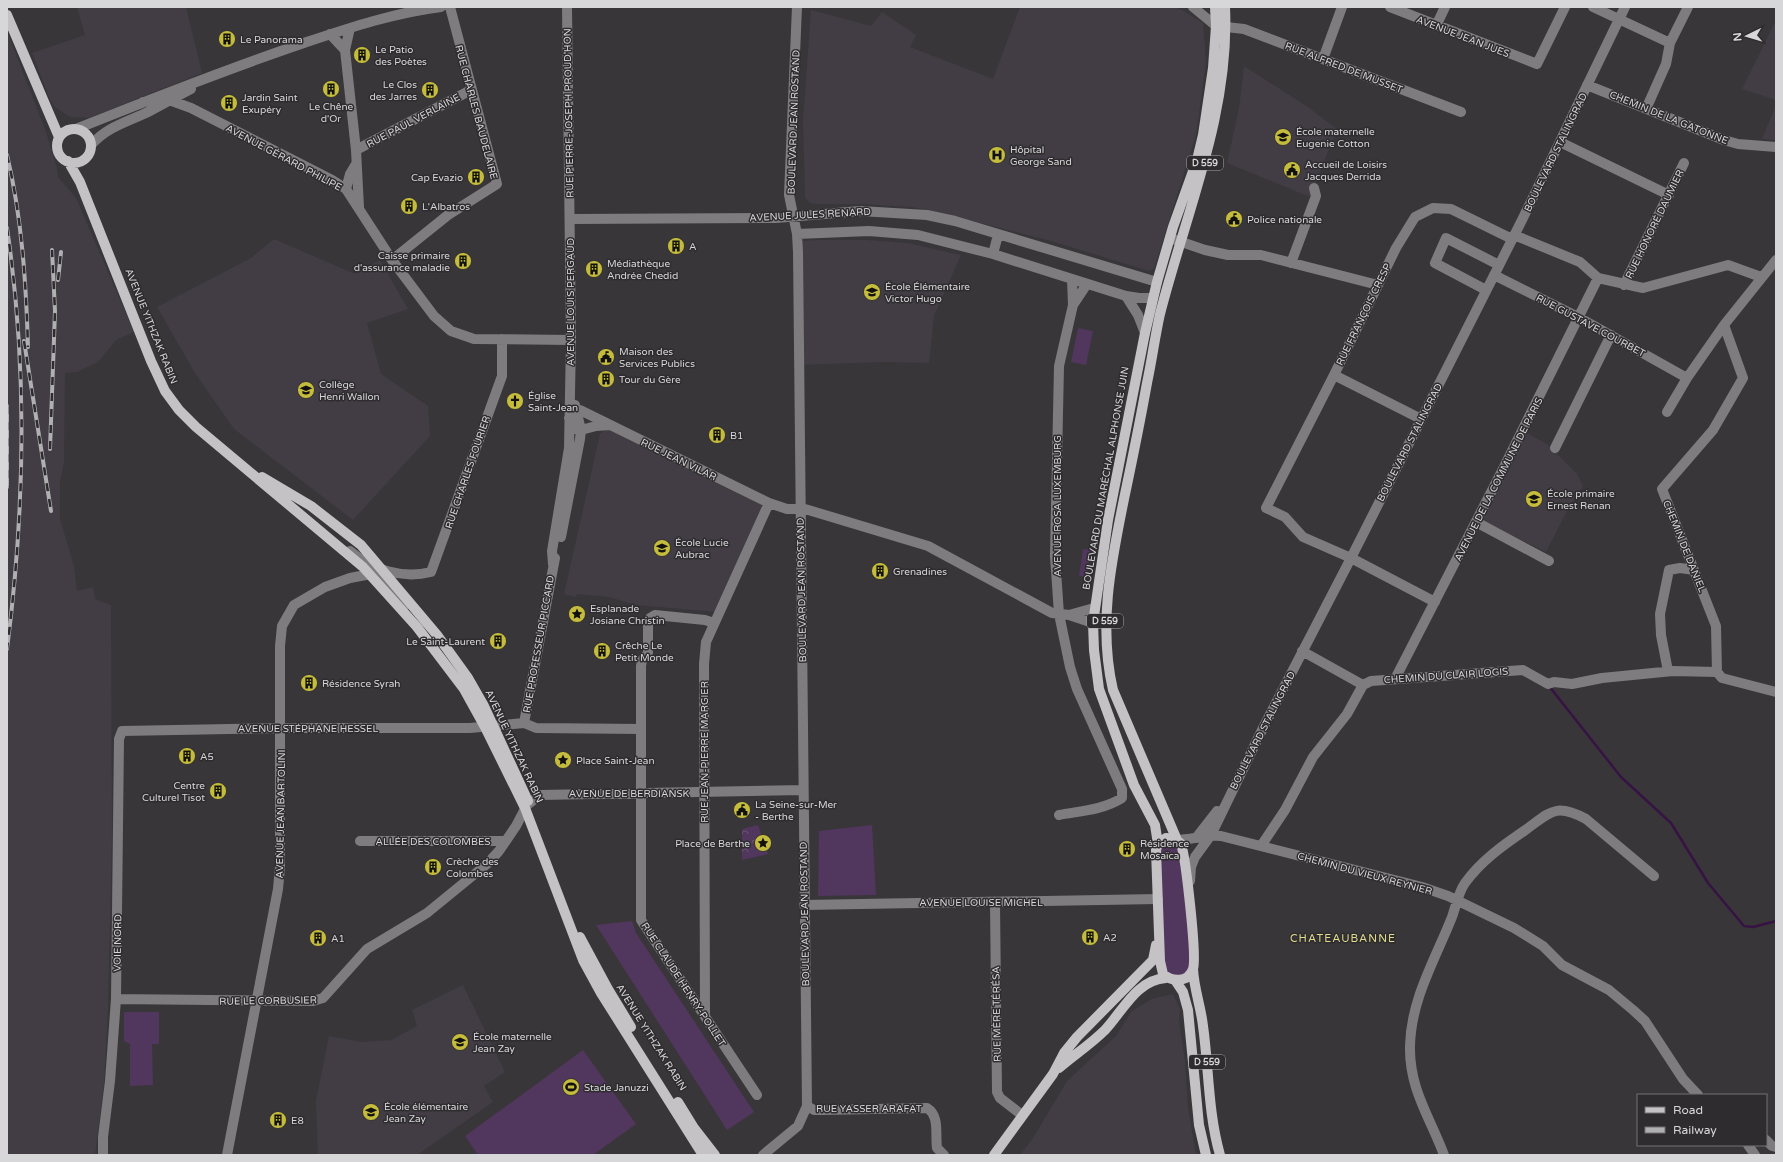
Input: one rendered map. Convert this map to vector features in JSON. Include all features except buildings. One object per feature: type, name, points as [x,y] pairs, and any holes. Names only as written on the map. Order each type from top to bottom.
[{"type":"main road","name":"BOULEVARD DU MARÉCHAL ALPHONSE JUIN","points":[[1193,969],[1194,962],[1183,850],[1177,840],[1118,704],[1110,679],[1106,650],[1105,626],[1115,546],[1160,314],[1212,136],[1218,101],[1221,26],[1215,7]]},
{"type":"main road","name":"BOULEVARD DU MARÉCHAL ALPHONSE JUIN","points":[[1159,922],[1156,850],[1158,844],[1155,825],[1134,785],[1099,689],[1094,650],[1094,608],[1108,520],[1145,333],[1156,295],[1157,282],[1203,134],[1224,7]]},
{"type":"main road","points":[[7,15],[41,97],[51,114],[59,137],[57,148],[63,158],[68,161],[78,162],[83,160],[90,151],[91,145],[86,134],[74,129],[51,114]]},
{"type":"main road","points":[[59,137],[62,133],[74,129]]},
{"type":"main road","name":"AVENUE YITHZAK RABIN","points":[[80,182],[83,160]]},
{"type":"main road","name":"AVENUE YITHZAK RABIN","points":[[68,161],[80,182],[151,361],[165,391],[196,427],[363,567],[374,568],[392,591],[428,626],[468,678],[527,805],[573,919],[593,963],[694,1128],[715,1155]]},
{"type":"main road","points":[[1156,295],[1169,286]]},
{"type":"main road","name":"BOULEVARD DU MARÉCHAL ALPHONSE JUIN","points":[[1156,295],[1160,314]]},
{"type":"main road","name":"AVENUE YITHZAK RABIN","points":[[251,472],[269,480],[330,519],[361,545],[374,568],[448,666],[490,726]]},
{"type":"main road","name":"AVENUE YITHZAK RABIN","points":[[527,805],[576,943],[586,966],[703,1154]]},
{"type":"main road","points":[[1158,844],[1166,838],[1177,840]]},
{"type":"main road","points":[[1159,922],[1161,970],[1171,979]]},
{"type":"main road","points":[[994,1155],[1053,1074],[1064,1053],[1077,1037],[1153,960],[1159,922]]},
{"type":"main road","points":[[1053,1074],[1105,1030],[1120,1010],[1146,983],[1152,980],[1186,978],[1193,969]]},
{"type":"main road","name":"D 559","points":[[1193,969],[1195,988],[1203,1026],[1212,1123],[1220,1155]]},
{"type":"main road","name":"D 559","points":[[1171,979],[1183,992],[1188,1010],[1198,1125],[1206,1155]]},
{"type":"street","points":[[74,129],[248,62],[350,28],[388,11],[441,7]]},
{"type":"street","name":"RUE CHARLES BAUDELAIRE","points":[[392,260],[448,215],[497,184],[450,7]]},
{"type":"street","name":"RUE PIERRE-JOSEPH PROUD'HON","points":[[567,7],[570,219]]},
{"type":"street","name":"BOULEVARD JEAN ROSTAND","points":[[763,1155],[798,1126],[807,1106],[802,790],[803,509],[797,234],[789,195],[797,7]]},
{"type":"street","points":[[1193,7],[1221,26]]},
{"type":"street","points":[[1323,58],[1342,7]]},
{"type":"street","name":"AVENUE JEAN JUES","points":[[1390,7],[1537,64],[1565,7]]},
{"type":"street","points":[[1436,26],[1445,7]]},
{"type":"street","points":[[1593,7],[1670,43]]},
{"type":"street","name":"BOULEVARD STALINGRAD","points":[[1189,907],[1191,867],[1210,835],[1494,275],[1625,7]]},
{"type":"street","points":[[1646,109],[1666,64],[1670,43],[1688,7]]},
{"type":"street","name":"RUE ALFRED DE MUSSET","points":[[1221,26],[1244,29],[1461,112]]},
{"type":"street","points":[[350,28],[345,50],[356,150],[359,207]]},
{"type":"street","points":[[330,34],[345,50]]},
{"type":"street","points":[[91,145],[100,134],[150,111],[192,88],[206,78]]},
{"type":"street","name":"CHEMIN DE LA GATONNE","points":[[1588,85],[1724,140],[1738,144],[1776,147]]},
{"type":"street","points":[[191,108],[190,100],[192,88]]},
{"type":"street","name":"RUE PAUL VERLAINE","points":[[356,150],[471,90]]},
{"type":"street","points":[[143,102],[169,100]]},
{"type":"street","name":"AVENUE GÉRARD PHILIPE","points":[[169,100],[191,108],[332,180],[348,192],[392,260],[434,316],[451,331],[474,339],[571,340]]},
{"type":"street","points":[[1560,142],[1669,195]]},
{"type":"street","name":"RUE HONORÉ DAUMIER","points":[[1624,285],[1684,163]]},
{"type":"street","points":[[348,192],[350,174],[356,164]]},
{"type":"street","points":[[332,180],[350,174]]},
{"type":"street","points":[[348,192],[358,183]]},
{"type":"street","points":[[1291,263],[1316,196],[1314,188]]},
{"type":"street","name":"RUE FRANÇOIS CRESP","points":[[1351,558],[1303,537],[1285,517],[1266,508],[1334,375],[1396,247],[1415,217],[1433,208],[1451,209],[1513,237],[1580,262],[1598,278]]},
{"type":"street","name":"AVENUE JULES RENARD","points":[[570,219],[794,216],[860,210],[892,211],[926,215],[955,221],[1157,282]]},
{"type":"street","name":"AVENUE LOUIS PERGAUD","points":[[570,219],[570,420]]},
{"type":"street","name":"AVENUE JULES RENARD","points":[[797,234],[869,231],[907,233],[992,254],[1126,296],[1139,298],[1156,295]]},
{"type":"street","points":[[992,254],[998,235]]},
{"type":"street","points":[[1170,238],[1205,250],[1228,255],[1261,255],[1378,285]]},
{"type":"street","points":[[1486,290],[1434,263],[1446,238],[1499,265]]},
{"type":"street","points":[[1667,412],[1687,378],[1724,325],[1776,260]]},
{"type":"street","points":[[1598,278],[1643,288],[1728,265],[1761,277]]},
{"type":"street","name":"RUE GUSTAVE COURBET","points":[[1494,275],[1580,318],[1687,378]]},
{"type":"street","name":"AVENUE DE LA COMMUNE DE PARIS","points":[[1395,679],[1580,318],[1598,278]]},
{"type":"street","name":"AVENUE ROSA LUXEMBURG","points":[[1059,815],[1094,809],[1114,803],[1122,798],[1122,789],[1077,689],[1070,667],[1055,556],[1059,366],[1073,305],[1072,279]]},
{"type":"street","name":"AVENUE ROSA LUXEMBURG","points":[[1073,305],[1087,284]]},
{"type":"street","points":[[1126,296],[1138,315],[1145,333]]},
{"type":"street","name":"CHEMIN DE DANIEL","points":[[1717,672],[1716,626],[1662,489],[1714,430],[1743,378],[1724,325]]},
{"type":"street","points":[[1554,448],[1611,335]]},
{"type":"street","name":"RUE CHARLES FOURIER","points":[[374,568],[398,574],[431,572],[502,376],[502,339]]},
{"type":"street","points":[[1334,375],[1420,419]]},
{"type":"street","name":"AVENUE LOUIS PERGAUD","points":[[570,386],[581,430]]},
{"type":"street","points":[[576,410],[570,420],[581,430],[596,426],[610,425]]},
{"type":"street","name":"RUE JEAN VILAR","points":[[576,410],[610,425],[769,503],[783,507],[803,509],[928,546],[1045,610],[1093,623]]},
{"type":"street","name":"RUE PROFESSEUR PICCARD","points":[[553,564],[552,551],[567,471],[570,420]]},
{"type":"street","name":"RUE PROFESSEUR PICCARD","points":[[524,723],[553,564],[558,549],[579,448],[581,430]]},
{"type":"street","name":"RUE JEAN-PIERRE MARGIER","points":[[705,1015],[704,664],[706,642],[769,503]]},
{"type":"street","points":[[299,513],[311,520],[374,568]]},
{"type":"street","points":[[1476,522],[1549,561]]},
{"type":"street","points":[[1351,558],[1434,602]]},
{"type":"street","points":[[350,578],[363,567]]},
{"type":"street","points":[[350,578],[374,568]]},
{"type":"street","points":[[1668,671],[1661,635],[1660,614],[1669,570],[1680,568],[1694,570]]},
{"type":"street","points":[[392,591],[398,574]]},
{"type":"street","name":"AVENUE JEAN BARTOLINI","points":[[227,1155],[273,916],[280,867],[280,646],[282,629],[287,616],[294,605],[325,587],[350,578]]},
{"type":"street","points":[[1064,615],[1094,608]]},
{"type":"street","name":"RUE CLAUDE HENRY-POLLET","points":[[714,623],[705,620],[655,615],[650,618],[648,623],[648,653],[642,660],[641,666],[641,920],[757,1095]]},
{"type":"street","points":[[1261,846],[1285,810],[1313,757],[1347,714],[1364,685],[1302,651]]},
{"type":"street","name":"CHEMIN DU CLAIR LOGIS","points":[[1364,685],[1371,681],[1522,670],[1548,684],[1554,682],[1572,684],[1602,678],[1668,671],[1717,672]]},
{"type":"street","points":[[1717,672],[1722,678],[1776,692]]},
{"type":"street","points":[[524,723],[536,728],[641,729]]},
{"type":"street","name":"AVENUE STÉPHANE HESSEL","points":[[123,731],[490,726],[524,723]]},
{"type":"street","name":"VOIE NORD","points":[[103,1155],[103,1137],[110,1081],[116,1000],[119,739],[123,731]]},
{"type":"street","name":"AVENUE DE BERDIANSK","points":[[527,805],[540,794],[552,793],[802,790]]},
{"type":"street","name":"BOULEVARD STALINGRAD","points":[[1196,838],[1229,797]]},
{"type":"street","name":"RUE LE CORBUSIER","points":[[116,1000],[317,1001],[323,998],[367,949],[427,913],[487,864],[499,852],[516,826],[527,805]]},
{"type":"street","points":[[1444,1155],[1417,1096],[1412,1078],[1410,1047],[1414,1010],[1465,883],[1496,851],[1548,814],[1560,810],[1573,812],[1586,819],[1654,876]]},
{"type":"street","name":"CHEMIN DU VIEUX REYNIER","points":[[1196,838],[1210,835],[1221,836],[1407,883],[1440,893],[1514,928],[1543,946],[1562,965],[1609,990],[1633,1010],[1645,1021],[1684,1079],[1697,1094]]},
{"type":"street","points":[[1177,840],[1196,838]]},
{"type":"street","name":"ALLÉE DES COLOMBES","points":[[360,841],[506,841]]},
{"type":"street","name":"AVENUE LOUISE MICHEL","points":[[804,905],[1158,899]]},
{"type":"street","name":"RUE MÈRE TÉRÉSA","points":[[995,902],[997,1092],[1000,1098],[1022,1115]]},
{"type":"street","name":"RUE YASSER ARAFAT","points":[[807,1106],[814,1110],[927,1108],[932,1111],[935,1117],[937,1148],[944,1155]]},
{"type":"street","points":[[1767,1141],[1772,1146],[1776,1147]]},
{"type":"street","points":[[1749,1146],[1755,1155]]},
{"type":"shaded area","points":[[77,7],[186,7],[202,73],[89,118],[70,117],[56,108],[50,100],[32,53],[85,35]]},
{"type":"shaded area","name":"Hôpital George Sand","points":[[1020,7],[1173,7],[1182,10],[1203,23],[1206,63],[1196,135],[1154,269],[1149,271],[1051,241],[933,211],[911,207],[861,204],[816,204],[810,203],[805,198],[803,122],[811,10],[871,26],[882,12],[916,35],[910,47],[993,79]]},
{"type":"shaded area","points":[[1776,20],[1776,100],[1742,89]]},
{"type":"shaded area","points":[[7,31],[46,132],[57,168],[58,177],[76,198],[134,332],[116,340],[98,362],[77,372],[65,373],[64,462],[60,482],[60,519],[74,566],[77,591],[93,587],[95,599],[111,605],[112,835],[108,1009],[104,1084],[95,1155],[7,1155]]},
{"type":"shaded area","name":"École maternelle Eugenie Cotton","points":[[1244,66],[1305,105],[1337,129],[1310,197],[1227,163],[1239,108]]},
{"type":"shaded area","points":[[1776,105],[1776,140],[1762,139]]},
{"type":"shaded area","name":"Collège Henri Wallon","points":[[274,239],[355,274],[380,260],[408,309],[367,323],[381,374],[428,406],[430,436],[353,520],[234,429],[195,373],[157,307],[251,258]]},
{"type":"shaded area","name":"École Élémentaire Victor Hugo","points":[[867,240],[907,243],[961,255],[934,316],[929,363],[885,362],[799,365],[798,241]]},
{"type":"shaded area","name":"École Lucie Aubrac","points":[[610,425],[769,503],[717,612],[635,605],[609,597],[577,594],[576,597],[564,594],[600,434]]},
{"type":"shaded area","name":"École primaire Ernest Renan","points":[[1527,433],[1547,444],[1577,474],[1583,486],[1567,511],[1546,552],[1482,521]]},
{"type":"shaded area","points":[[463,985],[505,1072],[484,1086],[493,1102],[417,1155],[318,1155],[316,1101],[329,1036],[362,1042],[391,1040],[417,1026],[412,1010]]},
{"type":"shaded area","points":[[1173,994],[1180,1009],[1179,1021],[1185,1061],[1188,1108],[1196,1155],[1020,1155],[1033,1138],[1067,1081],[1116,1036],[1132,1011],[1152,999]]},
{"type":"green space","points":[[1078,328],[1093,331],[1086,365],[1071,362]]},
{"type":"green space","points":[[1083,549],[1091,550],[1086,577],[1079,576]]},
{"type":"green space","points":[[758,825],[768,854],[742,860],[742,829]]},
{"type":"green space","points":[[872,825],[876,895],[818,896],[819,831]]},
{"type":"green space","points":[[1177,840],[1194,962],[1186,978],[1163,974],[1158,844]]},
{"type":"green space","points":[[632,921],[636,933],[754,1112],[727,1130],[596,925]]},
{"type":"green space","points":[[124,1012],[159,1012],[159,1044],[152,1044],[153,1085],[130,1086],[130,1044],[124,1041]]},
{"type":"green space","name":"Stade Januzzi","points":[[583,1050],[636,1124],[593,1155],[478,1155],[465,1136]]},
{"type":"waterway","points":[[1549,686],[1621,777],[1671,823],[1708,883],[1744,926],[1753,927],[1776,921]]},
{"type":"railway","points":[[7,155],[20,226],[26,298],[28,347]]},
{"type":"railway","points":[[7,228],[14,281],[18,334],[22,439],[18,544],[7,649]]},
{"type":"railway","points":[[50,449],[55,311],[52,250]]},
{"type":"railway","points":[[58,280],[61,252]]},
{"type":"railway","points":[[24,341],[51,511]]},
{"type":"railway","points":[[7,406],[7,487]]},
{"type":"place","name":"Le Panorama","points":[[227,39]]},
{"type":"place","name":"Le Patio des Poètes","points":[[362,55]]},
{"type":"place","name":"Le Chêne d'Or","points":[[331,89]]},
{"type":"place","name":"Le Clos des Jarres","points":[[430,90]]},
{"type":"place","name":"Jardin Saint Exupéry","points":[[229,103]]},
{"type":"place","name":"École maternelle Eugenie Cotton","points":[[1283,137]]},
{"type":"place","name":"Hôpital George Sand","points":[[997,155]]},
{"type":"place","name":"Accueil de Loisirs Jacques Derrida","points":[[1292,170]]},
{"type":"place","name":"Cap Evazio","points":[[476,177]]},
{"type":"place","name":"L'Albatros","points":[[409,206]]},
{"type":"place","name":"Police nationale","points":[[1234,219]]},
{"type":"place","name":"A","points":[[676,246]]},
{"type":"place","name":"Caisse primaire d'assurance maladie","points":[[463,261]]},
{"type":"place","name":"Médiathèque Andrée Chedid","points":[[594,269]]},
{"type":"place","name":"École Élémentaire Victor Hugo","points":[[872,292]]},
{"type":"place","name":"Maison des Services Publics","points":[[606,357]]},
{"type":"place","name":"Tour du Gère","points":[[606,379]]},
{"type":"place","name":"Collège Henri Wallon","points":[[306,390]]},
{"type":"place","name":"Église Saint-Jean","points":[[515,401]]},
{"type":"place","name":"B1","points":[[717,435]]},
{"type":"place","name":"École primaire Ernest Renan","points":[[1534,499]]},
{"type":"place","name":"École Lucie Aubrac","points":[[662,548]]},
{"type":"place","name":"Grenadines","points":[[880,571]]},
{"type":"place","name":"Esplanade Josiane Christin","points":[[577,614]]},
{"type":"place","name":"Le Saint-Laurent","points":[[498,641]]},
{"type":"place","name":"Crêche Le Petit Monde","points":[[602,651]]},
{"type":"place","name":"Résidence Syrah","points":[[309,683]]},
{"type":"place","name":"A5","points":[[187,756]]},
{"type":"place","name":"Place Saint-Jean","points":[[563,760]]},
{"type":"place","name":"Centre Culturel Tisot","points":[[218,791]]},
{"type":"place","name":"La Seine-sur-Mer - Berthe","points":[[742,810]]},
{"type":"place","name":"Place de Berthe","points":[[763,843]]},
{"type":"place","name":"Résidence Mosaïca","points":[[1127,849]]},
{"type":"place","name":"Crèche des Colombes","points":[[433,867]]},
{"type":"place","name":"A2","points":[[1090,937]]},
{"type":"place","name":"A1","points":[[318,938]]},
{"type":"place","name":"École maternelle Jean Zay","points":[[460,1042]]},
{"type":"place","name":"Stade Januzzi","points":[[571,1087]]},
{"type":"place","name":"École élémentaire Jean Zay","points":[[371,1112]]},
{"type":"place","name":"E8","points":[[278,1120]]},
{"type":"district","name":"CHATEAUBANNE","points":[[1343,938]]}]
